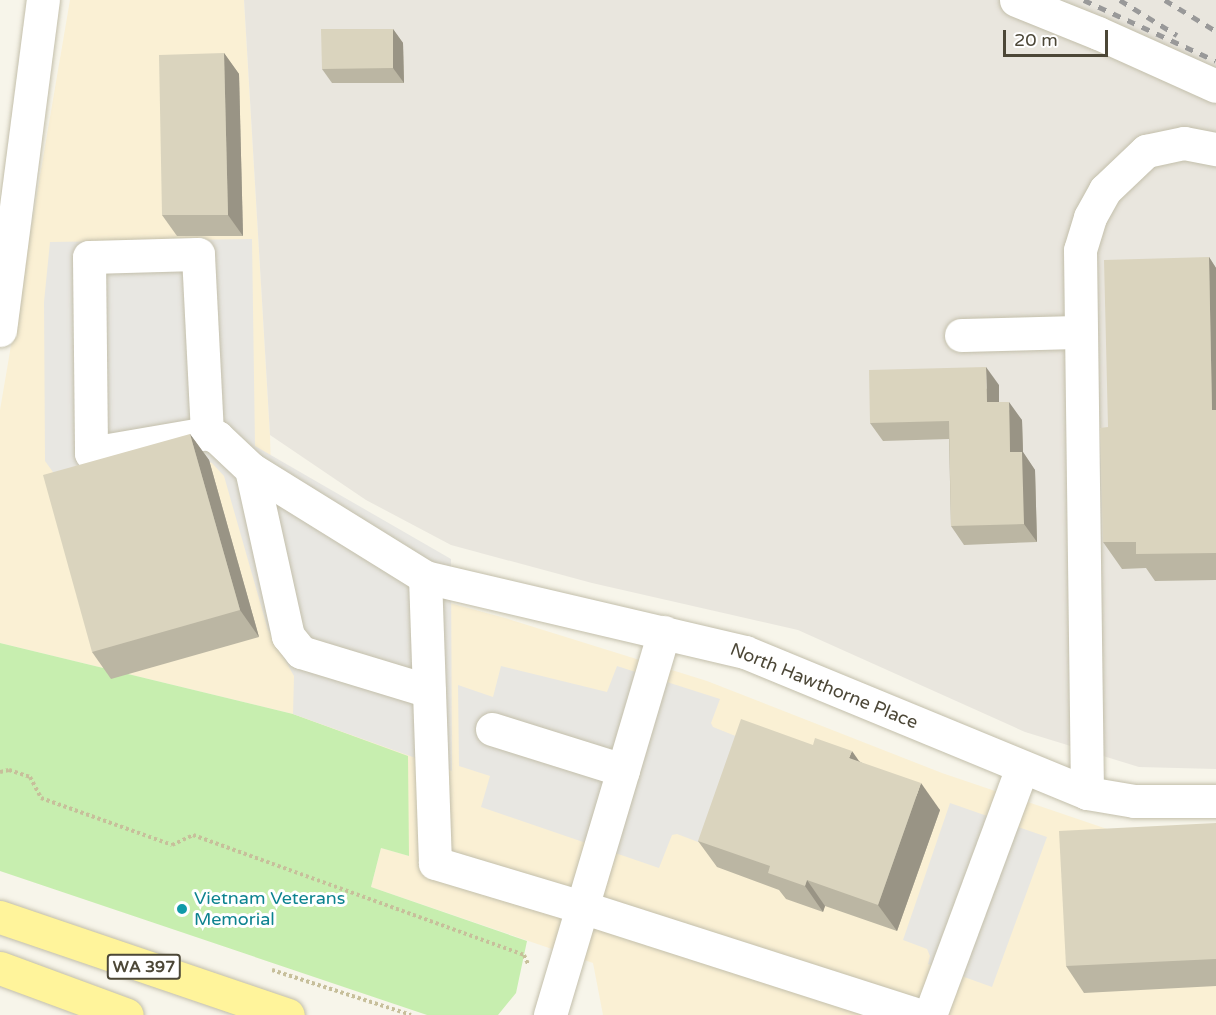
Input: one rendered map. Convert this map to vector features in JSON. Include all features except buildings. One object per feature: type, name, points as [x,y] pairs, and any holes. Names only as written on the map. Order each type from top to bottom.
[{"type":"main road","name":"WA 397","points":[[0,916],[288,1015]]},
{"type":"main road","name":"WA 397","points":[[0,968],[127,1015]]},
{"type":"street","points":[[0,330],[43,0]]},
{"type":"street","points":[[1016,0],[1058,9],[1216,87]]},
{"type":"street","points":[[1087,793],[1079,332],[1080,250],[1090,218],[1106,190],[1146,151],[1184,143],[1216,149]]},
{"type":"street","points":[[198,254],[207,433],[91,453],[89,257],[198,254]]},
{"type":"street","points":[[960,335],[1079,332]]},
{"type":"street","name":"North Hawthorne Place","points":[[207,433],[217,437],[250,469],[425,577],[725,646],[766,659],[1022,768],[1087,793],[1134,801],[1216,801]]},
{"type":"street","points":[[250,469],[288,636],[301,652],[429,691]]},
{"type":"street","points":[[425,577],[435,863],[582,906],[919,1015]]},
{"type":"street","points":[[550,1015],[664,632]]},
{"type":"street","points":[[492,729],[623,770]]},
{"type":"street","points":[[930,1015],[1022,768]]},
{"type":"path","points":[[0,772],[9,770],[30,777],[41,798],[172,845],[193,835],[250,858],[524,955],[531,970]]},
{"type":"shaded area","points":[[70,0],[244,0],[270,435],[272,509],[398,589],[505,618],[707,681],[942,773],[1110,830],[1216,828],[1216,1015],[603,1015],[593,963],[371,887],[381,848],[409,856],[293,714],[0,643],[0,410]]},
{"type":"shaded area","points":[[244,0],[1216,0],[1216,769],[1139,767],[1025,732],[798,630],[592,583],[451,545],[366,500],[270,435]]},
{"type":"shaded area","points":[[252,239],[255,446],[451,559],[452,771],[293,714],[294,676],[268,630],[224,476],[212,463],[181,455],[63,486],[45,461],[44,302],[50,242]]},
{"type":"shaded area","points":[[501,666],[607,692],[617,666],[720,699],[711,723],[713,727],[753,743],[714,848],[677,834],[672,835],[659,868],[481,807],[490,776],[459,766],[458,685],[493,697]]},
{"type":"shaded area","points":[[950,803],[1047,837],[992,987],[928,964],[930,956],[927,949],[903,940]]},
{"type":"green space","points":[[0,643],[293,714],[408,756],[409,856],[381,848],[371,887],[527,941],[516,993],[498,1015],[427,1015],[0,871]]},
{"type":"railway","points":[[1084,0],[1216,61]]},
{"type":"railway","points":[[1120,0],[1177,35]]},
{"type":"railway","points":[[1165,0],[1216,31]]},
{"type":"place","name":"Vietnam Veterans Memorial","points":[[182,909]]}]
